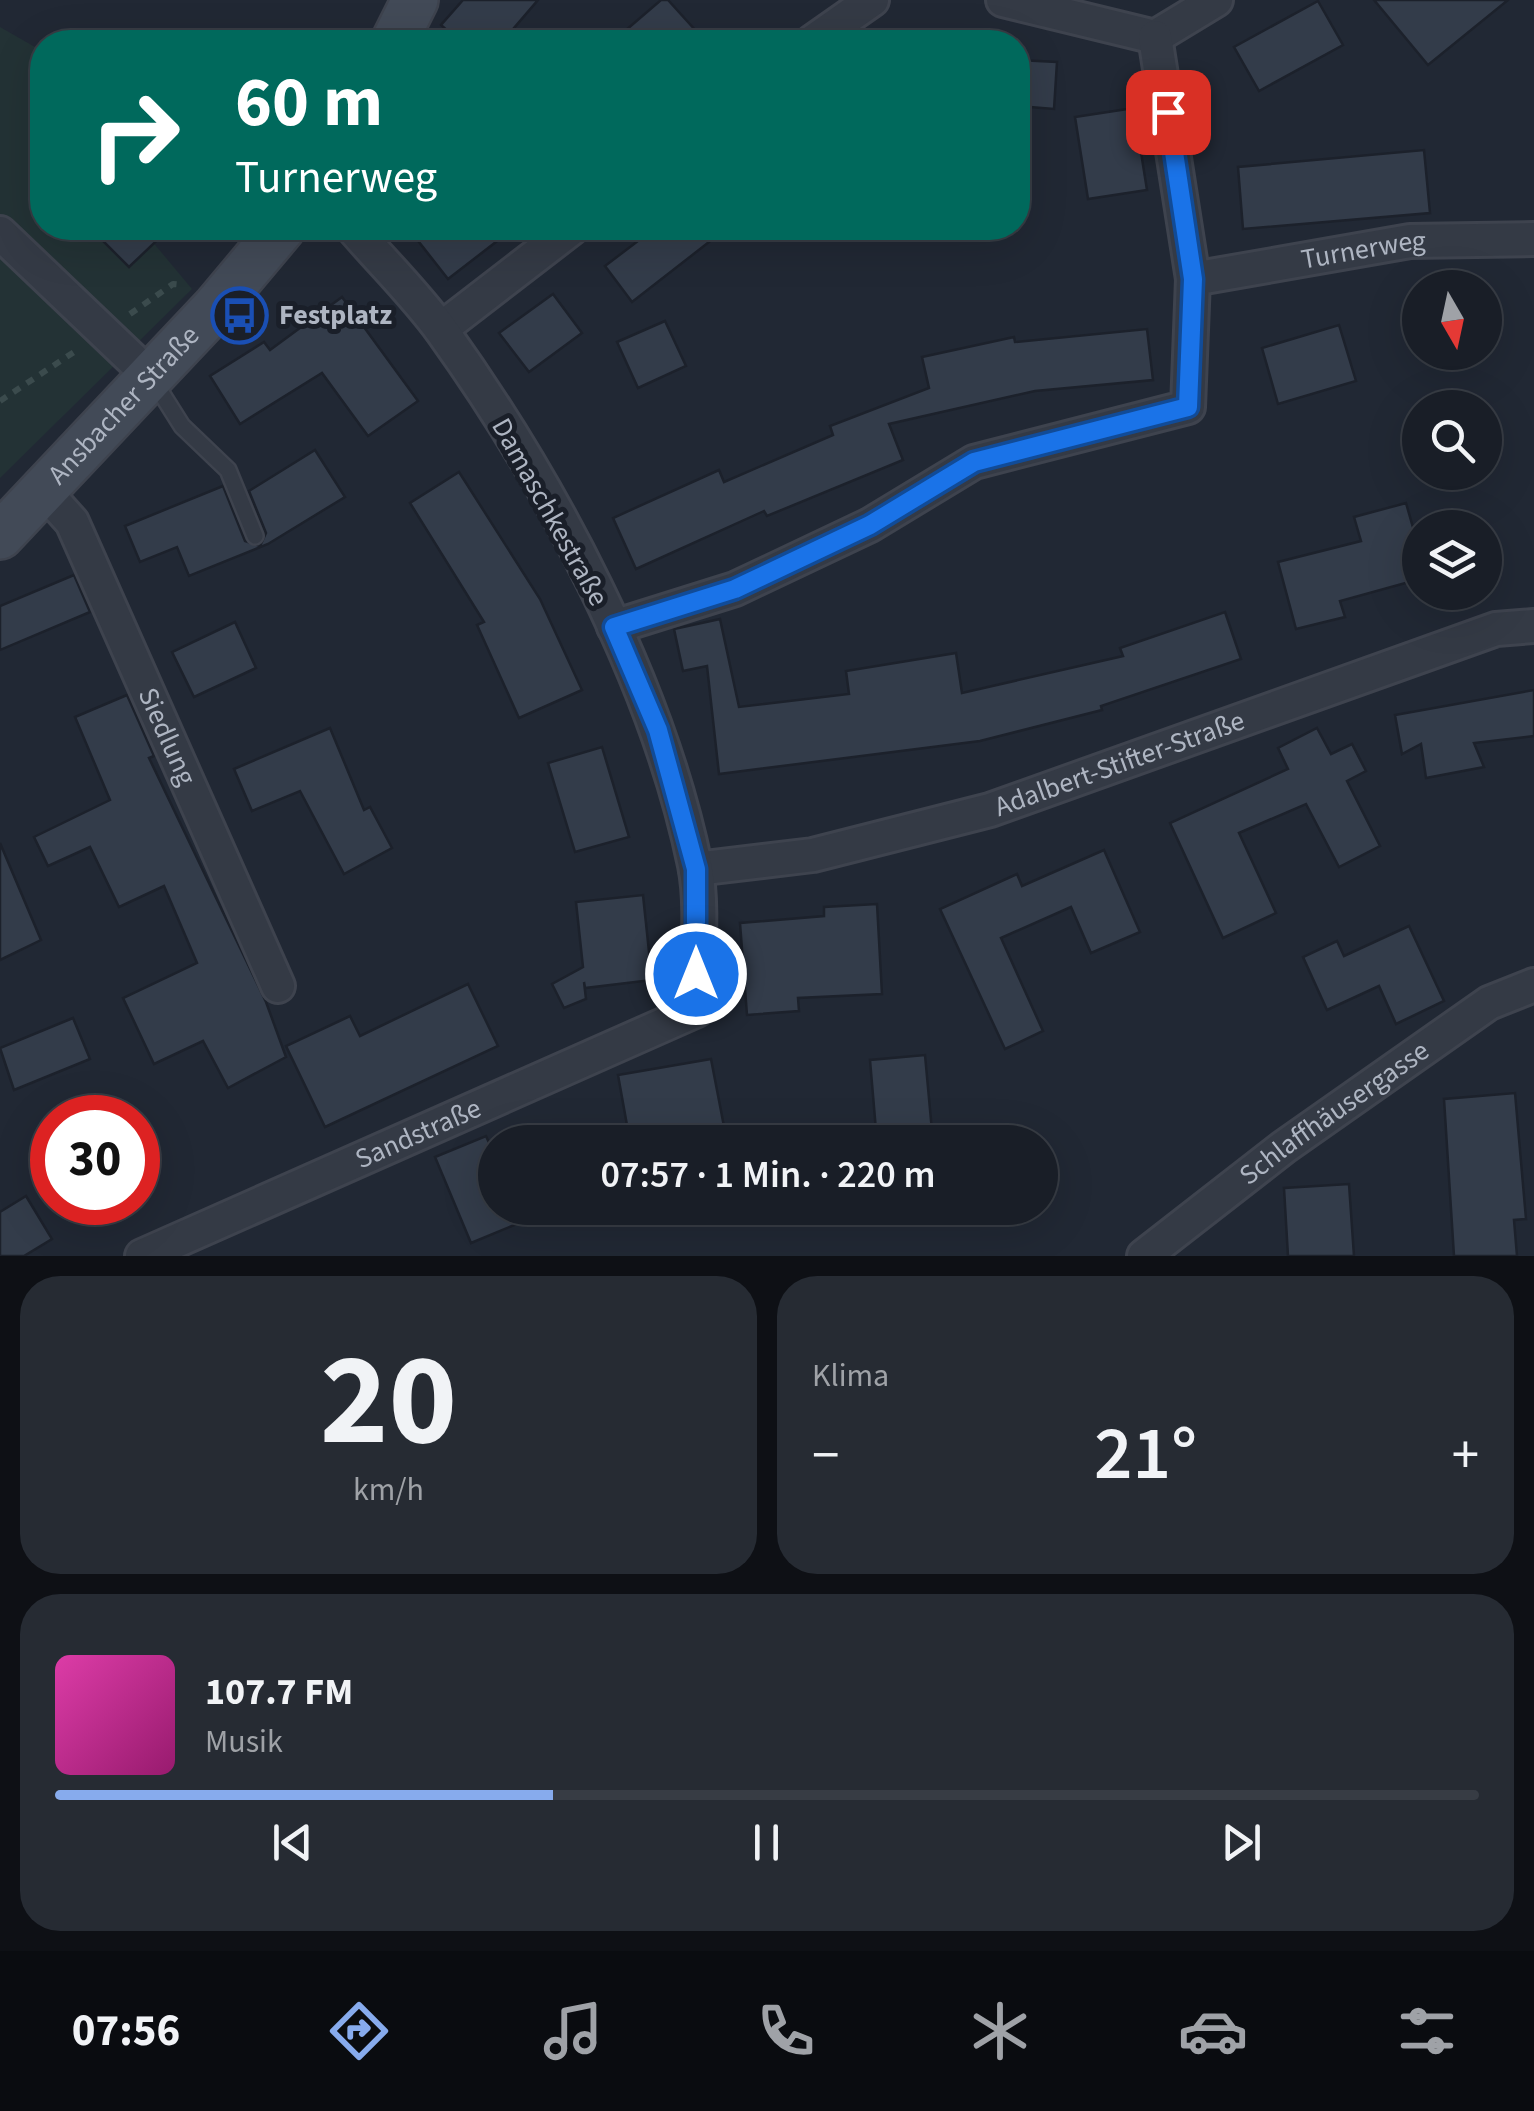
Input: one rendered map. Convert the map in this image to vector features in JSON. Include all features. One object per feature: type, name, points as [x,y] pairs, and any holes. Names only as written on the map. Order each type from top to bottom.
[{"type":"street","points":[[400,30],[415,0]]},
{"type":"street","points":[[829,30],[872,0]]},
{"type":"street","points":[[1003,0],[1155,38],[1216,0]]},
{"type":"street","points":[[614,627],[735,589],[870,525],[974,462],[1188,407],[1193,279],[1155,38]]},
{"type":"street","points":[[0,234],[151,377]]},
{"type":"street","name":"Turnerweg","points":[[1193,279],[1410,241],[1534,239]]},
{"type":"street","name":"Ansbacher Straße","points":[[0,536],[151,377],[271,240]]},
{"type":"street","name":"Damaschkestraße","points":[[363,240],[441,329],[528,464],[614,627],[658,730],[696,869],[697,1010]]},
{"type":"street","points":[[441,329],[556,240]]},
{"type":"street","name":"Siedlung","points":[[45,492],[72,522],[278,986]]},
{"type":"street","name":"Adalbert-Stifter-Straße","points":[[696,869],[813,855],[990,810],[1496,629],[1534,626]]},
{"type":"street","name":"Schlaffhäusergasse","points":[[1144,1256],[1284,1146],[1489,1003],[1534,985]]},
{"type":"street","name":"Sandstraße","points":[[142,1256],[697,1010]]},
{"type":"lane","points":[[151,377],[182,426],[228,470],[255,536]]},
{"type":"path","points":[[0,401],[104,332]]},
{"type":"shaded area","points":[[0,27],[30,44],[30,240],[151,240],[192,289],[0,478]]},
{"type":"building","points":[[463,0],[538,0],[512,30],[447,30],[441,25]]},
{"type":"building","points":[[661,0],[668,0],[695,30],[626,30]]},
{"type":"building","points":[[1374,0],[1508,0],[1428,65]]},
{"type":"building","points":[[1318,1],[1343,45],[1259,91],[1234,47]]},
{"type":"building","points":[[1030,61],[1057,62],[1054,109],[1030,107]]},
{"type":"building","points":[[1134,108],[1147,190],[1088,199],[1075,117]]},
{"type":"building","points":[[1424,150],[1430,213],[1243,229],[1238,167]]},
{"type":"building","points":[[102,240],[157,240],[129,267]]},
{"type":"building","points":[[417,240],[498,240],[448,279]]},
{"type":"building","points":[[639,240],[712,240],[632,302],[605,266]]},
{"type":"building","points":[[553,294],[582,333],[529,372],[499,333]]},
{"type":"building","points":[[342,297],[418,401],[368,436],[322,373],[240,424],[210,376],[264,342],[270,350]]},
{"type":"building","points":[[665,321],[686,366],[638,388],[617,342]]},
{"type":"building","points":[[1339,325],[1356,381],[1278,404],[1262,348]]},
{"type":"building","points":[[1147,329],[1153,380],[1035,391],[889,424],[903,460],[767,516],[764,511],[636,569],[613,518],[719,470],[724,482],[833,435],[830,426],[929,388],[922,357],[1014,337],[1015,342]]},
{"type":"building","points":[[315,450],[345,497],[268,544],[189,576],[177,547],[140,562],[125,526],[223,486],[245,541],[260,546],[266,533],[249,491]]},
{"type":"building","points":[[459,472],[540,599],[582,690],[519,718],[477,625],[484,622],[410,503]]},
{"type":"building","points":[[1406,503],[1408,510],[1402,510],[1402,584],[1340,601],[1345,617],[1296,629],[1278,562],[1361,541],[1354,517]]},
{"type":"building","points":[[74,575],[90,612],[0,650],[0,606]]},
{"type":"building","points":[[1225,612],[1241,659],[1101,706],[1102,710],[980,741],[719,774],[707,666],[683,671],[674,629],[720,619],[739,707],[849,694],[846,671],[956,653],[962,693],[1123,656],[1120,648]]},
{"type":"building","points":[[235,622],[256,668],[194,697],[172,652]]},
{"type":"building","points":[[1534,690],[1534,736],[1474,743],[1484,767],[1426,778],[1421,744],[1402,754],[1395,715]]},
{"type":"building","points":[[127,695],[154,756],[149,758],[266,1002],[286,1057],[228,1088],[203,1041],[154,1064],[123,998],[197,963],[164,886],[119,907],[90,847],[48,866],[34,837],[110,800],[75,717]]},
{"type":"building","points":[[330,728],[364,810],[370,807],[392,848],[344,874],[300,791],[252,811],[234,769]]},
{"type":"building","points":[[1317,728],[1331,754],[1352,744],[1366,771],[1347,781],[1380,846],[1339,867],[1306,804],[1239,833],[1276,913],[1223,938],[1170,823],[1288,769],[1278,748]]},
{"type":"building","points":[[602,747],[629,837],[575,852],[548,763]]},
{"type":"building","points":[[0,843],[41,940],[0,960]]},
{"type":"building","points":[[1104,850],[1140,932],[1091,953],[1071,907],[1001,938],[1043,1031],[1005,1049],[940,909],[1017,874],[1022,886]]},
{"type":"building","points":[[643,895],[652,980],[585,988],[584,982],[586,999],[564,1008],[552,984],[583,967],[576,902]]},
{"type":"building","points":[[877,904],[882,994],[798,998],[799,1011],[747,1015],[740,923],[824,916],[824,907]]},
{"type":"building","points":[[1409,926],[1444,1001],[1396,1024],[1379,986],[1327,1010],[1303,957],[1337,941],[1344,956]]},
{"type":"building","points":[[468,984],[498,1046],[325,1127],[286,1046],[350,1016],[360,1036]]},
{"type":"building","points":[[73,1018],[90,1059],[14,1090],[0,1048]]},
{"type":"building","points":[[925,1055],[931,1125],[876,1125],[870,1060]]},
{"type":"building","points":[[711,1059],[724,1125],[627,1125],[618,1075]]},
{"type":"building","points":[[1515,1093],[1526,1219],[1514,1220],[1517,1256],[1454,1256],[1444,1099]]},
{"type":"building","points":[[478,1139],[478,1225],[514,1225],[471,1243],[435,1157]]},
{"type":"building","points":[[1349,1184],[1354,1256],[1288,1256],[1284,1188]]},
{"type":"building","points":[[26,1196],[30,1203],[30,1225],[44,1225],[52,1239],[24,1256],[0,1256],[0,1212]]},
{"type":"place","name":"Festplatz","points":[[240,315]]},
{"type":"route","points":[[696,974],[696,869],[658,730],[614,627],[735,589],[870,525],[974,462],[1188,407],[1193,279],[1168,112]]}]
